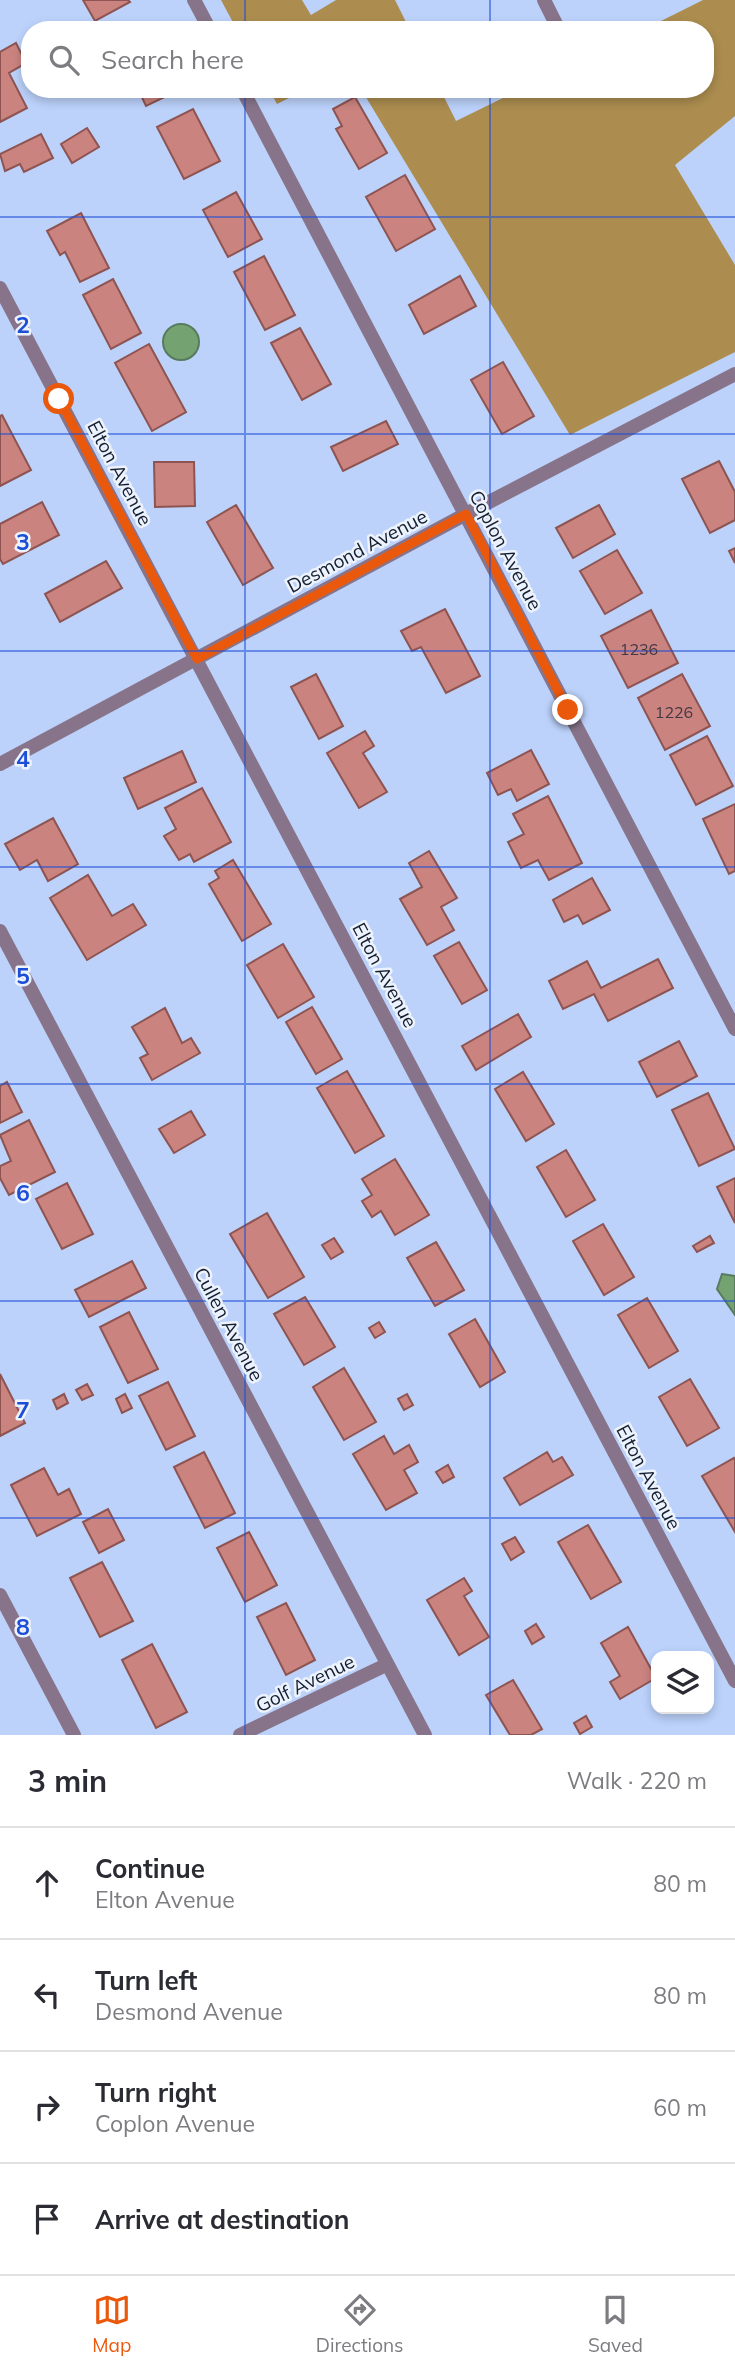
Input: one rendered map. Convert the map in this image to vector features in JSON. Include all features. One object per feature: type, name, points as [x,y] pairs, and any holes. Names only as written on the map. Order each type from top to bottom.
[{"type":"street","points":[[194,0],[205,21]]},
{"type":"street","points":[[544,0],[554,21]]},
{"type":"street","name":"Coplon Avenue","points":[[247,98],[735,1029]]},
{"type":"street","name":"Elton Avenue","points":[[0,288],[735,1681]]},
{"type":"street","name":"Desmond Avenue","points":[[0,764],[466,514],[735,374]]},
{"type":"street","name":"Cullen Avenue","points":[[0,931],[425,1735]]},
{"type":"street","points":[[0,1595],[74,1735]]},
{"type":"street","name":"Golf Avenue","points":[[240,1735],[386,1665]]},
{"type":"shaded area","points":[[221,0],[302,0],[311,15],[336,0],[395,0],[406,21],[232,21]]},
{"type":"shaded area","points":[[703,0],[735,0],[735,116],[675,165],[735,265],[735,352],[570,435],[366,98],[444,98],[456,121],[503,98],[714,98],[714,21],[661,21]]},
{"type":"shaded area","points":[[274,98],[289,98],[277,104]]},
{"type":"shaded area","points":[[181,324],[193,330],[199,342],[193,354],[181,360],[169,354],[163,342],[169,330]]},
{"type":"shaded area","points":[[722,1274],[735,1276],[735,1315],[717,1289]]},
{"type":"building","points":[[83,0],[128,0],[130,2],[95,21]]},
{"type":"building","points":[[16,43],[21,53],[21,66],[9,73],[27,108],[0,122],[0,52]]},
{"type":"building","points":[[142,98],[163,98],[146,106]]},
{"type":"building","points":[[356,98],[387,153],[359,169],[336,129],[342,126],[333,109]]},
{"type":"building","points":[[193,109],[220,161],[184,179],[157,127]]},
{"type":"building","points":[[87,128],[99,147],[72,163],[61,144]]},
{"type":"building","points":[[41,134],[53,158],[24,172],[20,164],[5,171],[0,154]]},
{"type":"building","points":[[405,175],[435,229],[396,251],[366,197]]},
{"type":"building","points":[[236,192],[262,239],[228,257],[203,210]]},
{"type":"building","points":[[81,213],[109,268],[80,282],[65,252],[60,255],[47,231]]},
{"type":"building","points":[[264,256],[295,315],[265,330],[234,272]]},
{"type":"building","points":[[460,276],[476,306],[424,334],[409,305]]},
{"type":"building","points":[[113,279],[141,333],[111,349],[83,295]]},
{"type":"building","points":[[300,328],[331,384],[302,400],[271,343]]},
{"type":"building","points":[[149,344],[186,412],[152,431],[115,363]]},
{"type":"building","points":[[503,362],[534,416],[502,434],[471,380]]},
{"type":"building","points":[[2,415],[31,470],[0,486],[0,416]]},
{"type":"building","points":[[386,421],[398,444],[343,471],[331,447]]},
{"type":"building","points":[[719,461],[735,492],[735,520],[710,533],[682,479]]},
{"type":"building","points":[[154,462],[194,462],[195,506],[155,507]]},
{"type":"building","points":[[42,502],[59,535],[3,564],[0,559],[0,524]]},
{"type":"building","points":[[236,505],[273,568],[243,585],[207,522]]},
{"type":"building","points":[[599,505],[615,534],[573,558],[556,528]]},
{"type":"building","points":[[735,548],[735,563],[729,551]]},
{"type":"building","points":[[617,550],[642,593],[605,614],[580,571]]},
{"type":"building","points":[[106,561],[122,588],[60,622],[45,594]]},
{"type":"building","points":[[445,609],[480,676],[446,693],[421,647],[412,651],[401,631]]},
{"type":"building","points":[[651,610],[678,663],[628,688],[601,636]]},
{"type":"building","points":[[316,674],[343,726],[319,739],[291,687]]},
{"type":"building","points":[[682,674],[710,726],[665,750],[638,698]]},
{"type":"building","points":[[365,731],[374,746],[363,753],[387,792],[359,808],[327,753]]},
{"type":"building","points":[[707,736],[733,786],[696,805],[670,755]]},
{"type":"building","points":[[531,750],[549,784],[517,801],[511,789],[498,795],[487,773]]},
{"type":"building","points":[[182,751],[196,782],[138,809],[124,778]]},
{"type":"building","points":[[202,788],[231,842],[194,862],[190,854],[179,860],[164,836],[176,829],[165,808]]},
{"type":"building","points":[[548,796],[582,863],[549,880],[538,860],[521,868],[508,842],[524,834],[513,814]]},
{"type":"building","points":[[735,804],[735,871],[729,874],[703,819]]},
{"type":"building","points":[[53,818],[78,864],[48,881],[37,860],[20,870],[5,844]]},
{"type":"building","points":[[429,851],[457,898],[441,907],[454,930],[427,945],[400,899],[422,887],[409,863]]},
{"type":"building","points":[[233,860],[271,924],[242,941],[209,884],[219,878],[215,871]]},
{"type":"building","points":[[88,875],[112,916],[133,904],[146,925],[87,960],[50,898]]},
{"type":"building","points":[[592,878],[610,910],[583,924],[578,915],[564,922],[553,900]]},
{"type":"building","points":[[459,942],[487,990],[462,1004],[434,956]]},
{"type":"building","points":[[283,944],[314,997],[278,1018],[247,965]]},
{"type":"building","points":[[658,959],[673,988],[608,1021],[594,994],[563,1009],[549,981],[587,961],[601,988]]},
{"type":"building","points":[[312,1007],[342,1059],[316,1074],[286,1022]]},
{"type":"building","points":[[165,1008],[182,1043],[191,1038],[200,1053],[152,1080],[140,1058],[148,1054],[132,1027]]},
{"type":"building","points":[[518,1014],[531,1037],[476,1070],[462,1046]]},
{"type":"building","points":[[679,1041],[697,1076],[657,1097],[639,1062]]},
{"type":"building","points":[[347,1071],[384,1136],[355,1153],[317,1088]]},
{"type":"building","points":[[523,1072],[554,1124],[526,1141],[495,1089]]},
{"type":"building","points":[[7,1082],[22,1112],[0,1123],[0,1086]]},
{"type":"building","points":[[708,1093],[735,1149],[699,1166],[672,1110]]},
{"type":"building","points":[[191,1111],[205,1135],[174,1153],[159,1129]]},
{"type":"building","points":[[29,1120],[55,1172],[9,1195],[0,1178],[0,1166],[11,1161],[0,1135]]},
{"type":"building","points":[[566,1150],[595,1200],[566,1217],[537,1167]]},
{"type":"building","points":[[395,1159],[429,1215],[395,1235],[381,1211],[372,1217],[362,1201],[372,1195],[362,1179]]},
{"type":"building","points":[[735,1178],[735,1223],[717,1187]]},
{"type":"building","points":[[67,1183],[93,1234],[62,1249],[36,1199]]},
{"type":"building","points":[[267,1213],[304,1277],[268,1298],[230,1234]]},
{"type":"building","points":[[603,1224],[634,1277],[604,1295],[573,1241]]},
{"type":"building","points":[[710,1236],[714,1243],[697,1252],[693,1246]]},
{"type":"building","points":[[334,1238],[343,1252],[331,1259],[322,1245]]},
{"type":"building","points":[[436,1242],[464,1290],[435,1306],[407,1258]]},
{"type":"building","points":[[132,1261],[146,1288],[89,1317],[75,1290]]},
{"type":"building","points":[[305,1297],[335,1347],[304,1365],[274,1314]]},
{"type":"building","points":[[647,1298],[678,1351],[649,1368],[618,1315]]},
{"type":"building","points":[[129,1312],[158,1369],[128,1383],[100,1327]]},
{"type":"building","points":[[475,1319],[505,1372],[480,1387],[449,1334]]},
{"type":"building","points":[[379,1322],[385,1332],[375,1338],[369,1328]]},
{"type":"building","points":[[344,1368],[376,1422],[344,1440],[313,1387]]},
{"type":"building","points":[[0,1374],[25,1423],[0,1436]]},
{"type":"building","points":[[690,1379],[719,1428],[687,1446],[659,1397]]},
{"type":"building","points":[[168,1382],[195,1436],[166,1450],[139,1396]]},
{"type":"building","points":[[87,1384],[93,1395],[82,1400],[76,1390]]},
{"type":"building","points":[[64,1394],[68,1403],[57,1409],[53,1400]]},
{"type":"building","points":[[125,1394],[132,1408],[122,1413],[116,1399]]},
{"type":"building","points":[[407,1394],[413,1405],[404,1410],[398,1399]]},
{"type":"building","points":[[384,1436],[394,1454],[409,1445],[418,1462],[404,1470],[417,1493],[386,1510],[353,1454]]},
{"type":"building","points":[[204,1452],[235,1513],[205,1528],[174,1467]]},
{"type":"building","points":[[547,1452],[553,1462],[562,1457],[573,1475],[520,1505],[504,1478]]},
{"type":"building","points":[[734,1458],[735,1460],[735,1532],[702,1476]]},
{"type":"building","points":[[448,1465],[454,1477],[443,1483],[436,1472]]},
{"type":"building","points":[[44,1468],[58,1495],[69,1489],[81,1514],[37,1536],[11,1485]]},
{"type":"building","points":[[108,1509],[124,1540],[99,1553],[83,1522]]},
{"type":"building","points":[[588,1525],[621,1582],[591,1599],[558,1542]]},
{"type":"building","points":[[249,1532],[277,1585],[245,1602],[217,1548]]},
{"type":"building","points":[[515,1537],[524,1552],[511,1560],[502,1544]]},
{"type":"building","points":[[102,1562],[133,1621],[100,1637],[70,1578]]},
{"type":"building","points":[[464,1578],[472,1591],[464,1596],[489,1637],[459,1655],[427,1600]]},
{"type":"building","points":[[286,1603],[315,1660],[286,1675],[257,1617]]},
{"type":"building","points":[[536,1624],[544,1637],[532,1644],[525,1631]]},
{"type":"building","points":[[628,1627],[651,1669],[651,1681],[620,1699],[610,1682],[620,1676],[601,1643]]},
{"type":"building","points":[[152,1644],[187,1712],[156,1728],[122,1660]]},
{"type":"building","points":[[513,1680],[542,1729],[531,1735],[510,1735],[486,1695]]},
{"type":"building","points":[[586,1716],[592,1727],[580,1734],[574,1723]]},
{"type":"route","points":[[59,399],[197,659],[466,514],[568,710]]}]
